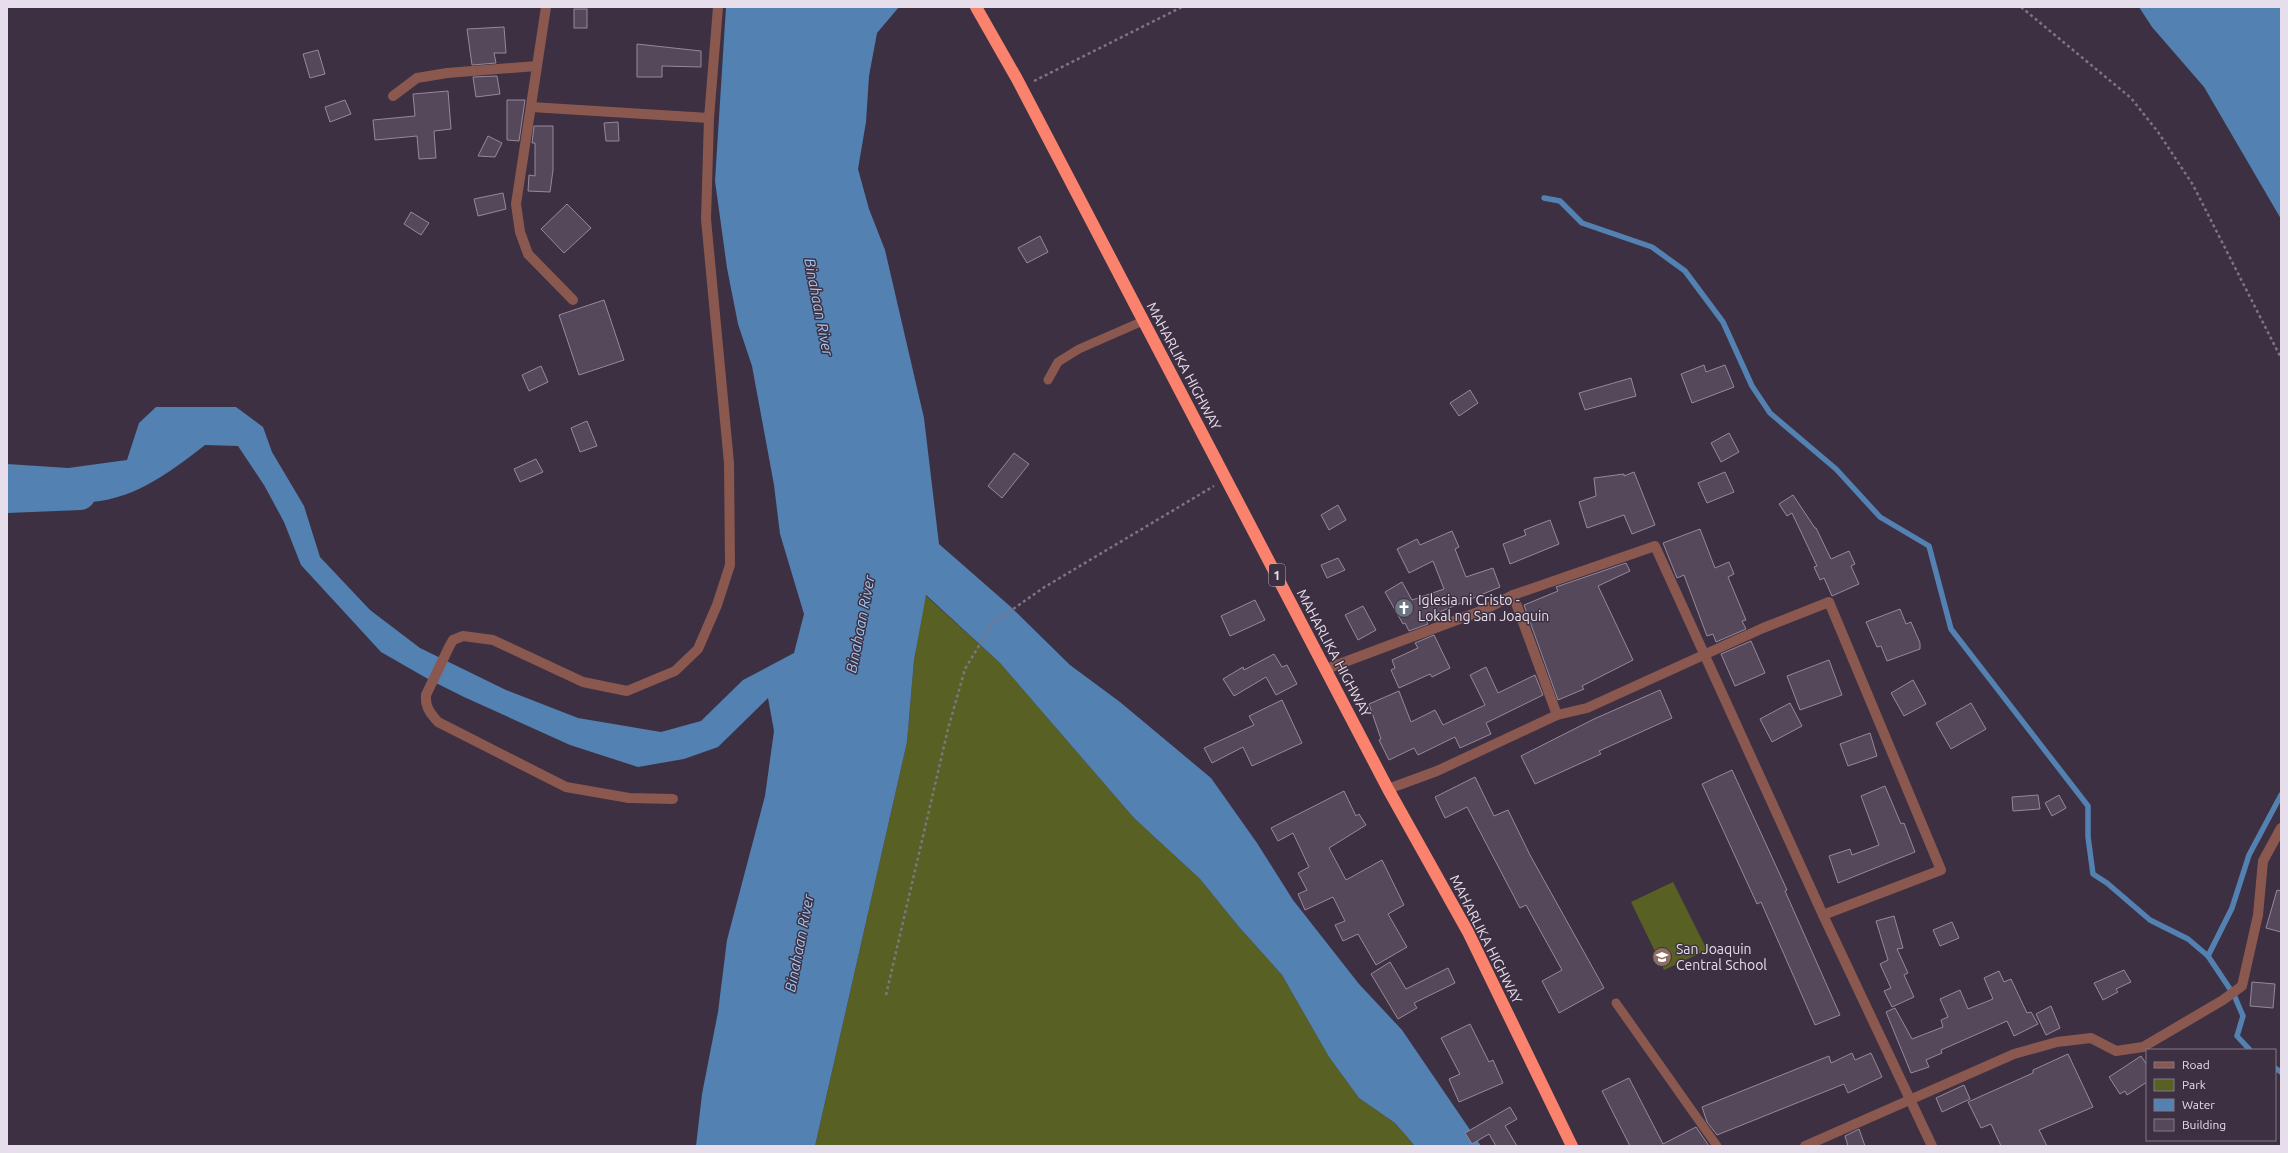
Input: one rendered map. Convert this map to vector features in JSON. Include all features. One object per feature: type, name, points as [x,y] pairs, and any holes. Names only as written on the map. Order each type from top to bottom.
[{"type":"highway","name":"MAHARLIKA HIGHWAY","points":[[976,7],[1021,87],[1388,789],[1468,932],[1572,1146]]},
{"type":"street","points":[[546,7],[516,204],[520,232],[528,254],[573,300]]},
{"type":"street","points":[[673,799],[629,798],[566,787],[438,722],[428,710],[425,702],[426,695],[453,640],[463,636],[493,640],[583,682],[627,691],[675,671],[698,649],[717,605],[730,565],[730,463],[706,219],[709,118],[718,7]]},
{"type":"street","points":[[393,96],[417,78],[537,66]]},
{"type":"street","points":[[531,107],[709,118]]},
{"type":"street","points":[[1326,669],[1486,609],[1514,595],[1655,546],[1703,655],[1823,915],[1932,1146]]},
{"type":"street","points":[[1514,595],[1556,716]]},
{"type":"street","points":[[1388,789],[1437,771],[1556,716],[1587,708],[1703,655],[1829,602],[1940,870],[1823,915]]},
{"type":"street","points":[[1805,1146],[2014,1054],[2057,1042],[2091,1038],[2116,1051],[2143,1047],[2223,1000],[2242,986],[2258,915],[2263,861],[2281,828]]},
{"type":"lane","points":[[1048,380],[1058,362],[1074,352],[1143,321]]},
{"type":"lane","points":[[1616,1003],[1717,1146]]},
{"type":"path","points":[[1021,87],[1182,7]]},
{"type":"path","points":[[2021,7],[2131,98],[2158,132],[2193,185],[2281,358]]},
{"type":"path","points":[[886,995],[950,722],[965,669],[992,624],[1043,588],[1226,478]]},
{"type":"green space","points":[[925,595],[1000,663],[1134,818],[1200,879],[1239,927],[1282,975],[1329,1057],[1359,1098],[1395,1123],[1415,1146],[815,1146],[907,742],[914,660]]},
{"type":"green space","points":[[1673,882],[1707,950],[1664,970],[1631,902]]},
{"type":"water","name":"Binahaan River","points":[[726,7],[899,7],[877,33],[869,76],[866,122],[858,169],[869,209],[885,250],[924,418],[939,544],[1011,607],[1070,665],[1120,702],[1211,778],[1257,843],[1293,900],[1359,984],[1402,1030],[1481,1146],[1415,1146],[1395,1123],[1359,1098],[1329,1057],[1282,975],[1239,927],[1200,879],[1134,818],[1000,663],[926,595],[914,660],[907,742],[815,1146],[696,1146],[702,1094],[718,1012],[727,940],[765,796],[774,731],[768,698],[718,747],[684,759],[638,767],[570,745],[464,697],[428,679],[381,652],[301,565],[284,522],[264,485],[238,446],[205,445],[160,477],[128,494],[111,499],[93,502],[74,502],[45,496],[7,495],[7,464],[68,468],[127,460],[139,423],[156,407],[236,407],[263,427],[272,452],[304,506],[320,557],[370,610],[420,648],[506,690],[578,718],[661,732],[701,721],[743,680],[794,653],[804,614],[780,534],[774,485],[752,366],[738,324],[727,268],[715,181]]},
{"type":"water","points":[[2139,7],[2281,7],[2281,219],[2204,87],[2152,27]]},
{"type":"building","points":[[574,9],[587,9],[587,28],[574,28]]},
{"type":"building","points":[[504,27],[506,53],[494,53],[496,63],[472,65],[467,29]]},
{"type":"building","points":[[637,44],[701,51],[701,67],[662,66],[662,77],[637,77]]},
{"type":"building","points":[[318,50],[325,74],[310,78],[303,54]]},
{"type":"building","points":[[497,76],[500,94],[476,97],[473,77]]},
{"type":"building","points":[[448,91],[451,129],[434,131],[436,158],[419,159],[417,136],[375,140],[373,120],[415,116],[413,94]]},
{"type":"building","points":[[345,100],[351,114],[330,122],[325,107]]},
{"type":"building","points":[[507,100],[525,100],[519,141],[507,140]]},
{"type":"building","points":[[618,122],[619,141],[606,141],[604,123]]},
{"type":"building","points":[[534,126],[553,126],[553,170],[550,192],[528,191],[529,175],[535,176],[535,143],[532,143]]},
{"type":"building","points":[[488,136],[502,143],[495,157],[478,156]]},
{"type":"building","points":[[503,193],[506,209],[478,216],[474,199]]},
{"type":"building","points":[[567,204],[591,228],[564,253],[541,229]]},
{"type":"building","points":[[411,212],[429,223],[421,235],[404,224]]},
{"type":"building","points":[[1040,236],[1048,252],[1027,263],[1018,248]]},
{"type":"building","points":[[604,300],[624,360],[579,375],[559,315]]},
{"type":"building","points":[[1704,365],[1706,372],[1725,365],[1734,387],[1692,403],[1681,374]]},
{"type":"building","points":[[541,366],[548,382],[529,391],[522,375]]},
{"type":"building","points":[[1631,378],[1636,396],[1585,410],[1579,393]]},
{"type":"building","points":[[1470,390],[1478,403],[1459,416],[1450,403]]},
{"type":"building","points":[[587,421],[597,446],[580,452],[571,428]]},
{"type":"building","points":[[1729,433],[1739,452],[1721,462],[1711,443]]},
{"type":"building","points":[[1014,453],[1029,464],[1002,498],[988,486]]},
{"type":"building","points":[[536,459],[543,472],[520,482],[514,469]]},
{"type":"building","points":[[1634,472],[1655,525],[1632,534],[1624,515],[1587,528],[1579,502],[1596,496],[1594,478],[1624,474],[1624,476]]},
{"type":"building","points":[[1725,472],[1734,492],[1707,503],[1698,483]]},
{"type":"building","points":[[1793,495],[1816,528],[1831,559],[1849,551],[1855,564],[1851,566],[1859,584],[1832,596],[1824,578],[1820,580],[1814,567],[1817,566],[1792,513],[1787,516],[1779,504]]},
{"type":"building","points":[[1338,505],[1346,520],[1329,530],[1321,515]]},
{"type":"building","points":[[1550,520],[1559,544],[1510,564],[1503,544],[1526,535],[1524,530]]},
{"type":"building","points":[[1700,529],[1715,568],[1729,562],[1734,574],[1728,577],[1746,620],[1742,621],[1746,629],[1716,642],[1713,634],[1707,636],[1684,575],[1677,578],[1663,543]]},
{"type":"building","points":[[1452,531],[1459,547],[1455,549],[1466,577],[1493,568],[1500,587],[1425,618],[1428,624],[1409,631],[1405,623],[1403,624],[1385,592],[1402,582],[1412,600],[1444,589],[1433,561],[1409,573],[1397,549],[1417,539],[1420,545]]},
{"type":"building","points":[[1338,558],[1345,570],[1327,578],[1321,565]]},
{"type":"building","points":[[1626,563],[1630,571],[1598,586],[1633,660],[1582,686],[1584,689],[1558,700],[1524,605],[1558,591],[1556,587]]},
{"type":"building","points":[[1255,600],[1265,620],[1230,636],[1221,616]]},
{"type":"building","points":[[1363,606],[1376,630],[1358,640],[1345,615]]},
{"type":"building","points":[[1900,609],[1906,624],[1911,622],[1920,643],[1920,649],[1887,661],[1881,646],[1877,647],[1866,622]]},
{"type":"building","points":[[1434,635],[1450,668],[1432,677],[1430,674],[1399,688],[1391,670],[1395,668],[1392,660],[1418,648],[1415,643]]},
{"type":"building","points":[[1751,641],[1765,673],[1735,686],[1721,654]]},
{"type":"building","points":[[1274,654],[1282,667],[1287,665],[1297,684],[1276,695],[1266,677],[1234,696],[1223,679],[1243,667],[1244,670]]},
{"type":"building","points":[[1829,660],[1842,695],[1800,710],[1787,676]]},
{"type":"building","points":[[1486,667],[1498,693],[1535,675],[1543,695],[1486,723],[1491,734],[1460,748],[1455,737],[1418,755],[1414,748],[1389,760],[1379,740],[1381,739],[1369,704],[1399,691],[1411,722],[1435,710],[1443,725],[1485,705],[1470,675]]},
{"type":"building","points":[[1913,680],[1926,704],[1904,716],[1891,693]]},
{"type":"building","points":[[1660,690],[1672,718],[1599,751],[1601,754],[1535,784],[1521,756],[1594,719]]},
{"type":"building","points":[[1282,700],[1302,743],[1252,766],[1243,747],[1212,763],[1204,748],[1254,725],[1249,716]]},
{"type":"building","points":[[1790,703],[1802,726],[1772,742],[1760,719]]},
{"type":"building","points":[[1971,703],[1986,729],[1951,749],[1936,723]]},
{"type":"building","points":[[1870,733],[1877,756],[1848,766],[1840,744]]},
{"type":"building","points":[[1732,770],[1787,890],[1785,891],[1840,1015],[1815,1025],[1761,902],[1757,904],[1702,784]]},
{"type":"building","points":[[1475,777],[1494,816],[1508,810],[1530,855],[1604,988],[1559,1013],[1542,981],[1562,970],[1526,905],[1520,908],[1467,807],[1445,818],[1435,797]]},
{"type":"building","points":[[1885,786],[1901,824],[1904,823],[1915,852],[1838,883],[1829,856],[1850,849],[1852,855],[1879,845],[1861,796]]},
{"type":"building","points":[[1344,791],[1356,816],[1359,814],[1366,825],[1329,848],[1346,880],[1382,860],[1404,905],[1388,914],[1407,947],[1376,965],[1358,934],[1343,941],[1335,925],[1345,921],[1333,897],[1305,910],[1298,894],[1307,890],[1298,873],[1309,867],[1293,833],[1278,841],[1271,828]]},
{"type":"building","points":[[2038,795],[2040,809],[2013,811],[2012,797]]},
{"type":"building","points":[[2059,795],[2066,808],[2052,816],[2045,803]]},
{"type":"building","points":[[2277,890],[2281,891],[2281,932],[2266,928]]},
{"type":"building","points":[[1894,916],[1903,948],[1897,949],[1908,973],[1904,975],[1914,997],[1892,1007],[1884,991],[1891,988],[1880,964],[1888,960],[1876,921]]},
{"type":"building","points":[[1952,922],[1959,938],[1940,946],[1933,930]]},
{"type":"building","points":[[1390,962],[1406,989],[1448,968],[1455,983],[1414,1003],[1417,1008],[1398,1019],[1371,974]]},
{"type":"building","points":[[2124,970],[2131,982],[2116,989],[2118,992],[2103,1000],[2094,983]]},
{"type":"building","points":[[1999,971],[2004,982],[2011,979],[2027,1013],[2031,1012],[2038,1024],[2014,1036],[2007,1021],[1941,1050],[1942,1053],[1926,1060],[1929,1067],[1911,1073],[1886,1012],[1895,1008],[1912,1039],[1943,1027],[1941,1020],[1948,1017],[1940,999],[1960,990],[1968,1009],[1993,999],[1984,978]]},
{"type":"building","points":[[2252,982],[2275,984],[2273,1008],[2250,1006]]},
{"type":"building","points":[[2051,1006],[2060,1028],[2046,1035],[2036,1014]]},
{"type":"building","points":[[1470,1024],[1489,1062],[1493,1060],[1503,1083],[1459,1102],[1449,1079],[1460,1074],[1441,1038]]},
{"type":"building","points":[[1852,1053],[1855,1060],[1871,1053],[1882,1077],[1848,1093],[1844,1084],[1717,1135],[1707,1122],[1702,1107],[1829,1056],[1831,1063]]},
{"type":"building","points":[[2068,1054],[2093,1107],[2039,1130],[2047,1146],[2001,1146],[1991,1124],[1981,1128],[1968,1102],[2033,1073],[2033,1070]]},
{"type":"building","points":[[2141,1056],[2146,1064],[2146,1083],[2127,1095],[2125,1091],[2120,1094],[2109,1077]]},
{"type":"building","points":[[1629,1078],[1663,1144],[1696,1127],[1709,1146],[1630,1146],[1602,1091]]},
{"type":"building","points":[[1964,1085],[1970,1099],[1942,1112],[1936,1098]]},
{"type":"building","points":[[1510,1107],[1517,1119],[1505,1126],[1517,1146],[1496,1146],[1489,1134],[1472,1144],[1465,1133]]},
{"type":"building","points":[[1859,1129],[1865,1146],[1848,1146],[1845,1136]]},
{"type":"waterway","points":[[1544,198],[1560,201],[1582,223],[1652,247],[1685,271],[1723,322],[1752,386],[1770,413],[1836,469],[1880,517],[1929,546],[1951,629],[2088,806],[2088,837],[2093,874],[2107,883],[2150,920],[2188,939],[2208,956],[2234,995],[2243,1016],[2237,1036],[2249,1049]]},
{"type":"waterway","points":[[7,497],[80,494]]},
{"type":"waterway","points":[[2208,956],[2232,908],[2249,855],[2281,795]]},
{"type":"waterway","points":[[2276,1069],[2281,1072]]},
{"type":"place","name":"Iglesia ni Cristo - Lokal ng San Joaquin","points":[[1404,608]]},
{"type":"place","name":"San Joaquin Central School","points":[[1662,957]]}]
